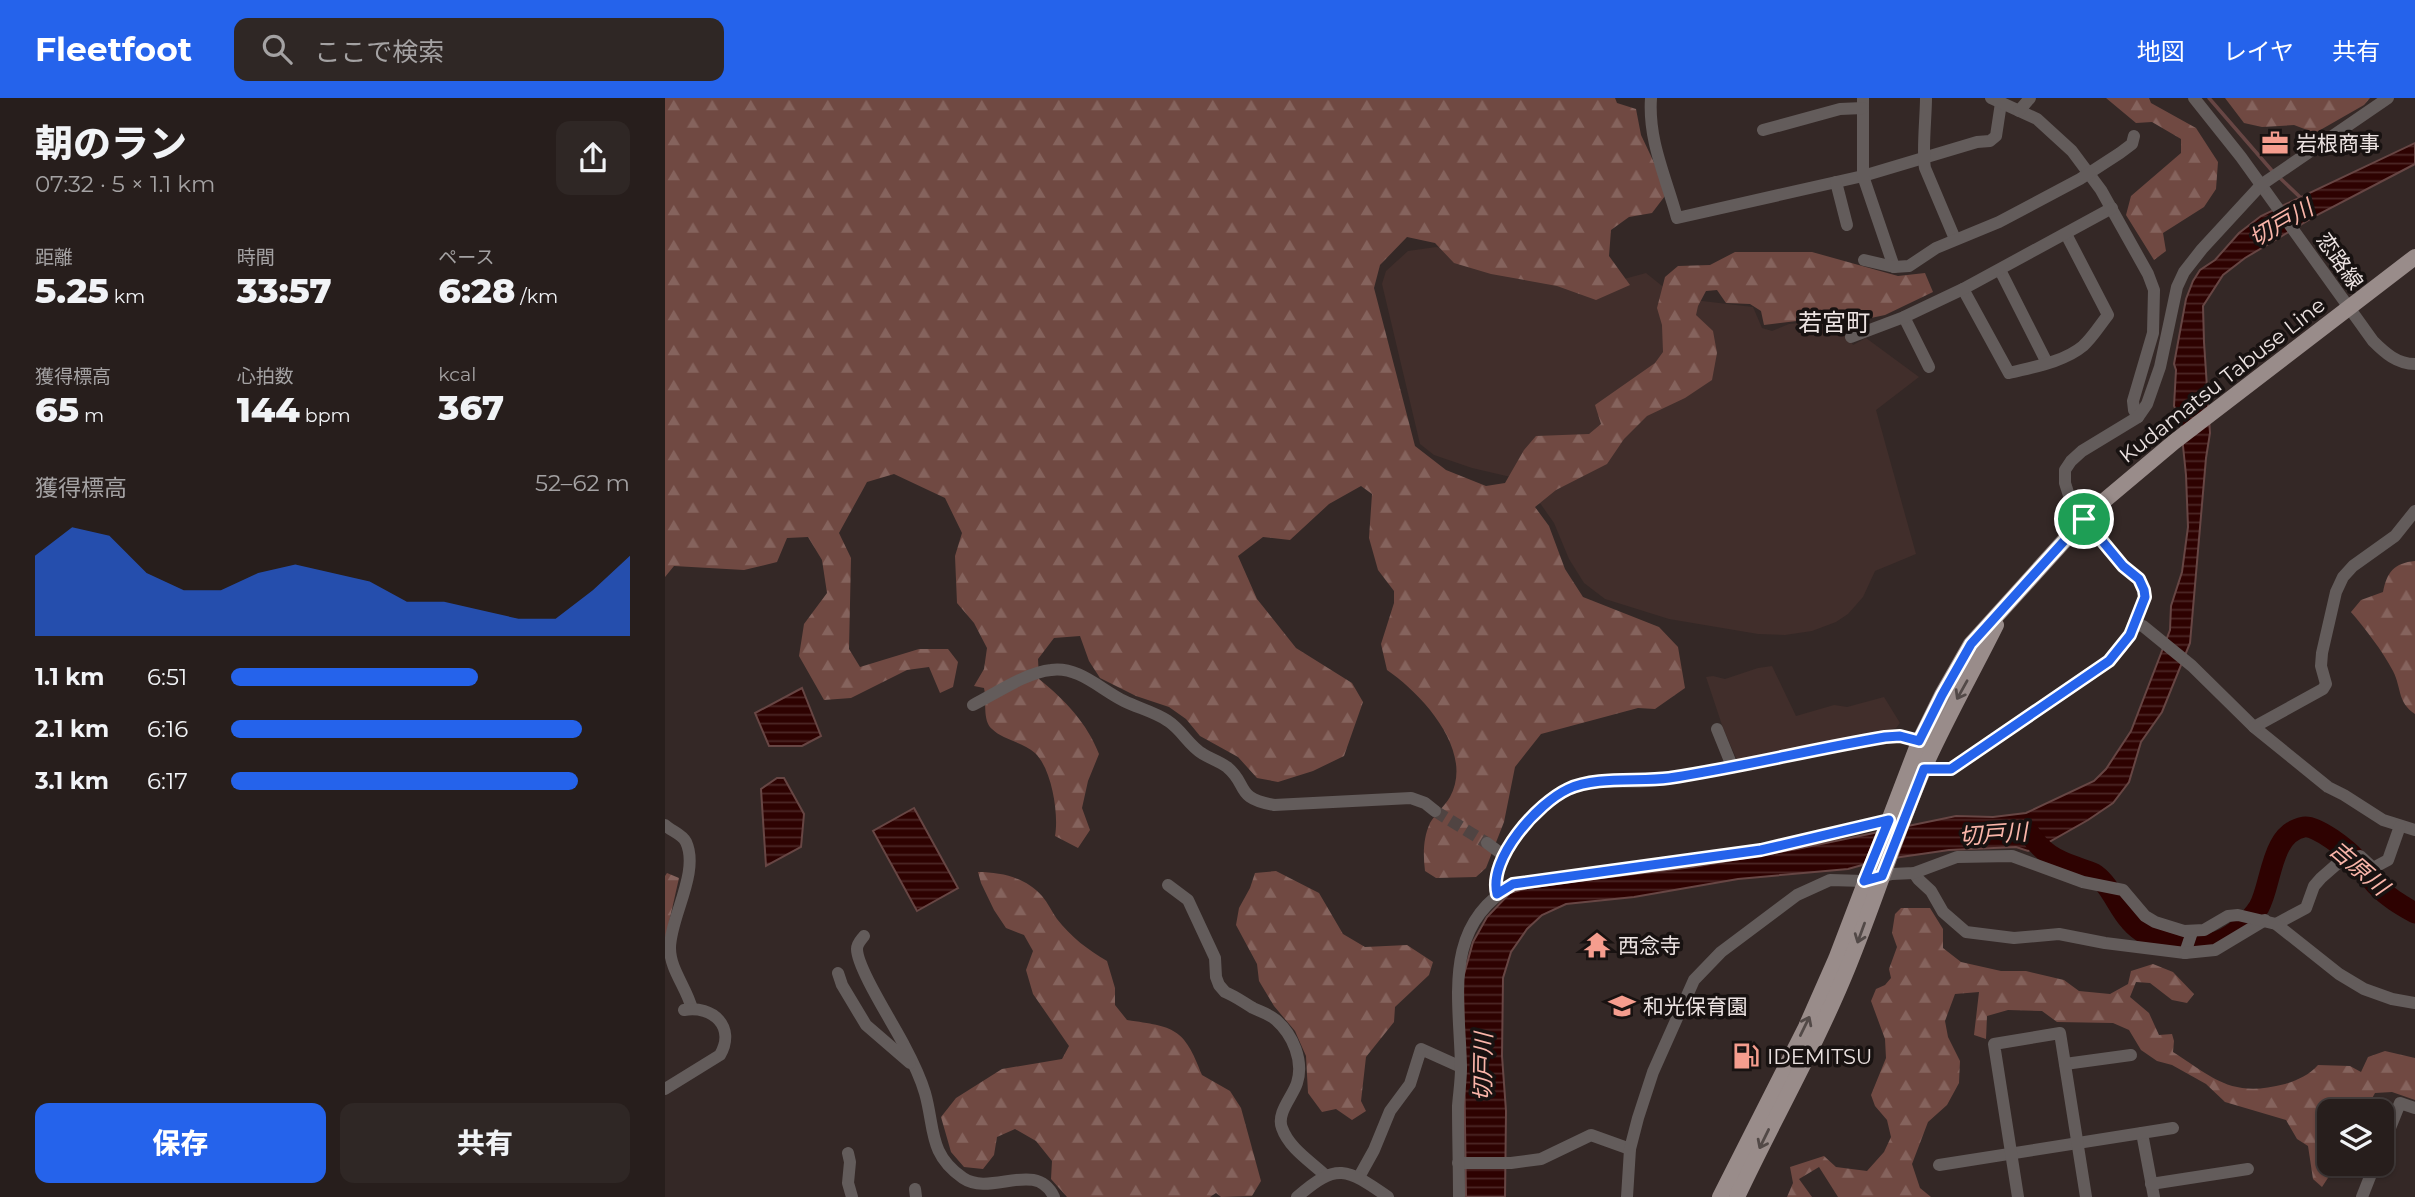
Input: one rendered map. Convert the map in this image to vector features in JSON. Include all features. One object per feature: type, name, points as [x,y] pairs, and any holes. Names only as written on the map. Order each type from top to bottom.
[{"type":"main road","name":"Kudamatsu Tabuse Line","points":[[1737,1197],[1849,966],[1892,822],[1926,744],[2005,608],[2084,519],[2174,442],[2415,257]]},
{"type":"main road","name":"Kudamatsu Tabuse Line","points":[[1720,1197],[1806,1027],[1874,875]]},
{"type":"street","points":[[1651,98],[1650,118],[1655,151],[1677,218],[1836,183],[1977,142],[1990,141],[1996,136],[1996,100],[2037,120],[2052,130],[2088,173],[2112,208],[2154,290],[2153,333],[2133,401],[2138,417]]},
{"type":"street","points":[[1926,98],[1923,159],[1955,239]]},
{"type":"street","points":[[2019,111],[2030,98]]},
{"type":"street","name":"恋路線","points":[[2194,98],[2298,234],[2373,341],[2388,356],[2415,365]]},
{"type":"street","points":[[1917,767],[1951,769],[2109,661],[2122,647],[2145,597],[2144,590],[2139,579],[2123,566],[2071,502],[2065,483],[2065,470],[2082,451],[2138,417],[2147,404],[2160,367],[2177,287],[2184,272],[2236,210],[2261,185],[2388,98]]},
{"type":"street","points":[[1763,130],[1863,103],[1863,176],[1894,267]]},
{"type":"street","points":[[1864,260],[1894,267],[1909,266],[1955,239],[1999,222],[2088,173],[2132,144],[2134,135]]},
{"type":"street","points":[[1836,183],[1847,225]]},
{"type":"street","points":[[1851,337],[1904,317],[1963,289],[2112,208]]},
{"type":"street","points":[[1963,289],[2009,373],[2072,353],[2084,345],[2108,315],[2066,234]]},
{"type":"street","points":[[2000,270],[2047,363]]},
{"type":"street","points":[[1904,317],[1929,367]]},
{"type":"street","points":[[2254,727],[2323,689],[2326,684],[2321,666],[2322,653],[2336,592],[2343,578],[2353,566],[2395,537],[2415,511]]},
{"type":"street","points":[[2134,625],[2143,626],[2188,663],[2254,727],[2328,787],[2383,820],[2415,830]]},
{"type":"street","points":[[973,705],[1038,673],[1053,669],[1068,670],[1125,702],[1166,719],[1195,748],[1232,771],[1240,788],[1258,802],[1274,805],[1411,798],[1425,803],[1435,811]]},
{"type":"street","points":[[1717,729],[1732,766]]},
{"type":"street","points":[[1497,894],[1495,884],[1503,855],[1513,840],[1550,801],[1568,789],[1584,784],[1648,781],[1885,737],[1900,736],[1926,744]]},
{"type":"street","points":[[1459,1197],[1459,959],[1472,926],[1497,894],[1513,884],[1761,850],[1892,822]]},
{"type":"street","points":[[665,825],[685,839],[688,850],[688,874],[670,947],[671,963],[689,998],[688,1010],[711,1013],[720,1021],[727,1034],[720,1055],[665,1088]]},
{"type":"street","points":[[1914,873],[1917,880],[1931,891],[1943,912],[1966,932],[2014,938],[2059,934],[2185,953],[2215,950],[2267,921],[2306,908],[2314,886],[2337,864],[2360,856],[2373,868],[2388,860],[2400,826]]},
{"type":"street","points":[[1487,843],[1503,855]]},
{"type":"street","points":[[1627,1197],[1630,1149],[1653,1072],[1694,980],[1721,952],[1797,895],[1830,880],[1914,873],[1957,857],[2012,856],[2097,886],[2123,890],[2145,916],[2155,922],[2192,932],[2204,930],[2228,916],[2238,915],[2267,921],[2364,989],[2392,999],[2415,1003]]},
{"type":"street","points":[[1168,885],[1188,900],[1215,958],[1219,985],[1225,992],[1275,1019],[1288,1033],[1296,1048],[1298,1082],[1280,1122],[1306,1159],[1325,1175]]},
{"type":"street","points":[[2185,953],[2192,932]]},
{"type":"street","points":[[864,936],[857,944],[857,953],[915,1068],[928,1106],[932,1137],[951,1169],[966,1180],[988,1185],[1032,1179],[1046,1184],[1054,1197]]},
{"type":"street","points":[[838,973],[842,985],[866,1025],[915,1068]]},
{"type":"street","points":[[2018,1197],[1994,1044],[2060,1033],[2086,1197]]},
{"type":"street","points":[[1359,1177],[1390,1111],[1410,1084],[1420,1049],[1461,1067]]},
{"type":"street","points":[[2065,1064],[2130,1055]]},
{"type":"street","points":[[2394,1118],[2400,1103],[2415,1108]]},
{"type":"street","points":[[1939,1165],[2173,1128]]},
{"type":"street","points":[[2143,1133],[2153,1191],[2248,1169]]},
{"type":"street","points":[[1461,1163],[1511,1163],[1541,1159],[1591,1135],[1630,1149]]},
{"type":"street","points":[[848,1153],[848,1183],[852,1197]]},
{"type":"street","points":[[1297,1197],[1325,1175],[1334,1173],[1359,1177],[1388,1197]]},
{"type":"street","points":[[2362,1197],[2370,1176]]},
{"type":"shaded area","points":[[1436,247],[1493,258],[1598,286],[1646,273],[1677,298],[1753,307],[1762,328],[1772,331],[1789,324],[1832,321],[1844,331],[1853,345],[1866,338],[1919,377],[1876,410],[1916,554],[1875,571],[1863,597],[1848,614],[1836,622],[1812,631],[1785,635],[1758,634],[1669,619],[1605,599],[1584,583],[1569,559],[1554,523],[1535,496],[1515,478],[1472,468],[1434,455],[1420,444],[1382,284],[1386,271],[1408,251]]},
{"type":"shaded area","points":[[1772,666],[1796,716],[1834,705],[1847,707],[1884,697],[1900,723],[1896,728],[1737,760],[1706,677],[1725,679]]},
{"type":"green space","points":[[665,98],[1615,98],[1617,103],[1636,109],[1641,135],[1668,192],[1652,213],[1629,217],[1611,230],[1609,256],[1630,285],[1596,300],[1557,286],[1491,274],[1454,263],[1435,243],[1407,237],[1380,265],[1374,288],[1415,446],[1446,470],[1486,486],[1505,483],[1524,450],[1536,436],[1589,434],[1601,424],[1595,405],[1655,363],[1663,352],[1662,325],[1657,308],[1665,277],[1678,266],[1710,265],[1735,252],[1812,252],[1898,276],[1925,273],[1933,292],[1885,315],[1857,321],[1838,316],[1764,325],[1761,311],[1750,304],[1726,303],[1717,290],[1706,291],[1696,315],[1713,331],[1717,353],[1712,380],[1685,398],[1647,416],[1624,439],[1607,464],[1556,490],[1535,507],[1549,526],[1565,569],[1583,597],[1659,627],[1678,647],[1685,688],[1655,709],[1638,708],[1541,734],[1515,767],[1504,822],[1486,868],[1476,877],[1436,878],[1425,871],[1426,835],[1430,823],[1450,797],[1456,779],[1456,761],[1441,725],[1429,709],[1401,680],[1387,670],[1381,644],[1394,603],[1394,591],[1378,570],[1369,538],[1372,494],[1361,486],[1329,504],[1290,540],[1263,537],[1238,556],[1257,599],[1296,648],[1352,683],[1363,702],[1344,756],[1313,771],[1278,782],[1257,778],[1238,757],[1200,736],[1186,719],[1169,707],[1136,696],[1100,678],[1089,661],[1080,636],[1054,638],[1038,659],[1039,679],[1074,713],[1099,754],[1088,781],[1082,808],[1090,830],[1078,848],[1055,836],[1053,793],[1041,760],[1030,749],[997,733],[987,721],[984,688],[974,686],[984,669],[987,648],[974,623],[957,603],[955,556],[962,533],[945,498],[894,474],[867,482],[839,533],[851,558],[849,649],[860,667],[919,649],[948,649],[958,662],[953,687],[940,693],[929,667],[907,670],[851,698],[824,700],[799,656],[804,624],[827,593],[822,560],[808,537],[787,538],[777,562],[744,570],[674,566],[665,577]]},
{"type":"green space","points":[[2106,98],[2149,98],[2151,103],[2196,128],[2218,162],[2216,189],[2204,207],[2163,233],[2166,251],[2154,260],[2126,215],[2131,196],[2181,153],[2181,139],[2152,122],[2136,123]]},
{"type":"green space","points":[[2225,98],[2370,98],[2364,105],[2315,133],[2294,125],[2262,127],[2244,123]]},
{"type":"green space","points":[[2415,561],[2415,714],[2405,705],[2396,678],[2384,655],[2351,612],[2361,600],[2383,592],[2389,574],[2397,566]]},
{"type":"green space","points":[[1276,871],[1319,893],[1343,934],[1365,947],[1407,945],[1433,962],[1429,975],[1395,1007],[1394,1022],[1366,1057],[1361,1101],[1366,1111],[1352,1120],[1336,1109],[1322,1112],[1308,1093],[1306,1056],[1295,1031],[1274,1006],[1259,981],[1257,964],[1236,925],[1239,908],[1255,873]]},
{"type":"green space","points":[[978,872],[1013,877],[1036,890],[1068,932],[1107,961],[1115,988],[1115,1005],[1127,1020],[1156,1025],[1175,1032],[1189,1047],[1202,1075],[1230,1091],[1241,1108],[1261,1181],[1252,1196],[1221,1197],[1216,1193],[1210,1197],[1067,1197],[1051,1179],[1052,1161],[1036,1141],[1015,1129],[997,1137],[994,1155],[983,1169],[964,1167],[951,1152],[941,1117],[956,1098],[1002,1069],[1062,1059],[1069,1046],[1033,994],[1026,970],[1033,951],[1024,935],[1006,928],[994,910]]},
{"type":"green space","points":[[667,873],[679,878],[665,940],[665,876]]},
{"type":"green space","points":[[1901,908],[1930,908],[1943,929],[1943,948],[1961,962],[2001,971],[2026,971],[2064,980],[2079,991],[2110,994],[2128,984],[2131,971],[2153,964],[2173,972],[2194,994],[2187,1003],[2172,1000],[2150,983],[2136,982],[2130,997],[2149,1013],[2159,1035],[2172,1034],[2173,1052],[2225,1083],[2251,1089],[2267,1088],[2299,1079],[2318,1065],[2350,1066],[2361,1072],[2368,1057],[2385,1051],[2415,1058],[2415,1100],[2392,1092],[2375,1093],[2372,1099],[2317,1099],[2317,1176],[2329,1176],[2322,1187],[2313,1179],[2308,1146],[2297,1139],[2286,1120],[2225,1102],[2206,1084],[2172,1065],[2157,1061],[2141,1050],[2129,1030],[2113,1023],[2057,1022],[2042,1011],[2008,1010],[1987,1016],[1986,1039],[1974,1035],[1979,992],[1955,994],[1945,1021],[1948,1037],[1960,1061],[1959,1083],[1947,1105],[1928,1122],[1912,1164],[1920,1188],[1931,1197],[1838,1197],[1819,1167],[1799,1179],[1812,1197],[1787,1197],[1793,1183],[1790,1167],[1824,1156],[1836,1167],[1867,1171],[1884,1152],[1891,1137],[1887,1120],[1875,1106],[1871,1095],[1886,1058],[1885,1039],[1871,1001],[1876,989],[1891,978],[1889,969],[1897,947],[1892,933],[1895,914]]},
{"type":"water","name":"切戸川","points":[[2415,143],[2415,164],[2317,215],[2245,258],[2223,275],[2203,306],[2210,433],[2190,643],[2162,712],[2141,742],[2129,782],[2113,803],[2088,820],[2028,851],[2016,847],[1949,850],[1880,860],[1848,869],[1738,879],[1634,897],[1566,904],[1542,915],[1527,929],[1511,952],[1503,978],[1505,1197],[1466,1197],[1463,978],[1473,942],[1487,917],[1510,893],[1535,886],[1693,867],[1797,849],[1956,816],[1993,817],[2026,813],[2094,781],[2106,769],[2131,731],[2170,630],[2171,606],[2182,572],[2188,527],[2186,475],[2180,417],[2174,406],[2174,364],[2186,299],[2193,281],[2200,270],[2215,260],[2239,233],[2261,216]]},
{"type":"water","points":[[802,688],[821,736],[802,746],[769,746],[755,713]]},
{"type":"water","points":[[777,778],[784,778],[804,814],[801,847],[766,866],[761,789]]},
{"type":"water","points":[[914,808],[958,888],[917,911],[873,831]]},
{"type":"waterway","points":[[2209,98],[2274,173]]},
{"type":"waterway","name":"切戸川","points":[[2280,178],[2302,199]]},
{"type":"waterway","name":"吉原川","points":[[2030,834],[2050,855],[2101,879],[2138,929],[2172,944],[2208,944],[2219,941],[2242,927],[2259,907],[2278,849],[2284,839],[2293,831],[2304,827],[2317,830],[2340,845],[2357,860],[2380,889],[2415,913]]},
{"type":"tunnel","points":[[1435,811],[1487,843]]},
{"type":"place","name":"岩根商事","points":[[2275,143]]},
{"type":"place","name":"西念寺","points":[[1597,945]]},
{"type":"place","name":"和光保育園","points":[[1622,1006]]},
{"type":"place","name":"IDEMITSU","points":[[1746,1056]]},
{"type":"district","name":"若宮町","points":[[1834,322]]},
{"type":"route","points":[[2084,519],[2123,566],[2139,579],[2144,590],[2145,597],[2130,635],[2109,661],[1951,769],[1924,769],[1882,876],[1864,881],[1889,820],[1761,850],[1513,884],[1497,894],[1495,884],[1503,855],[1513,840],[1550,801],[1568,789],[1584,784],[1648,781],[1700,773],[1885,737],[1900,736],[1919,741],[1971,644],[2084,519]]}]
